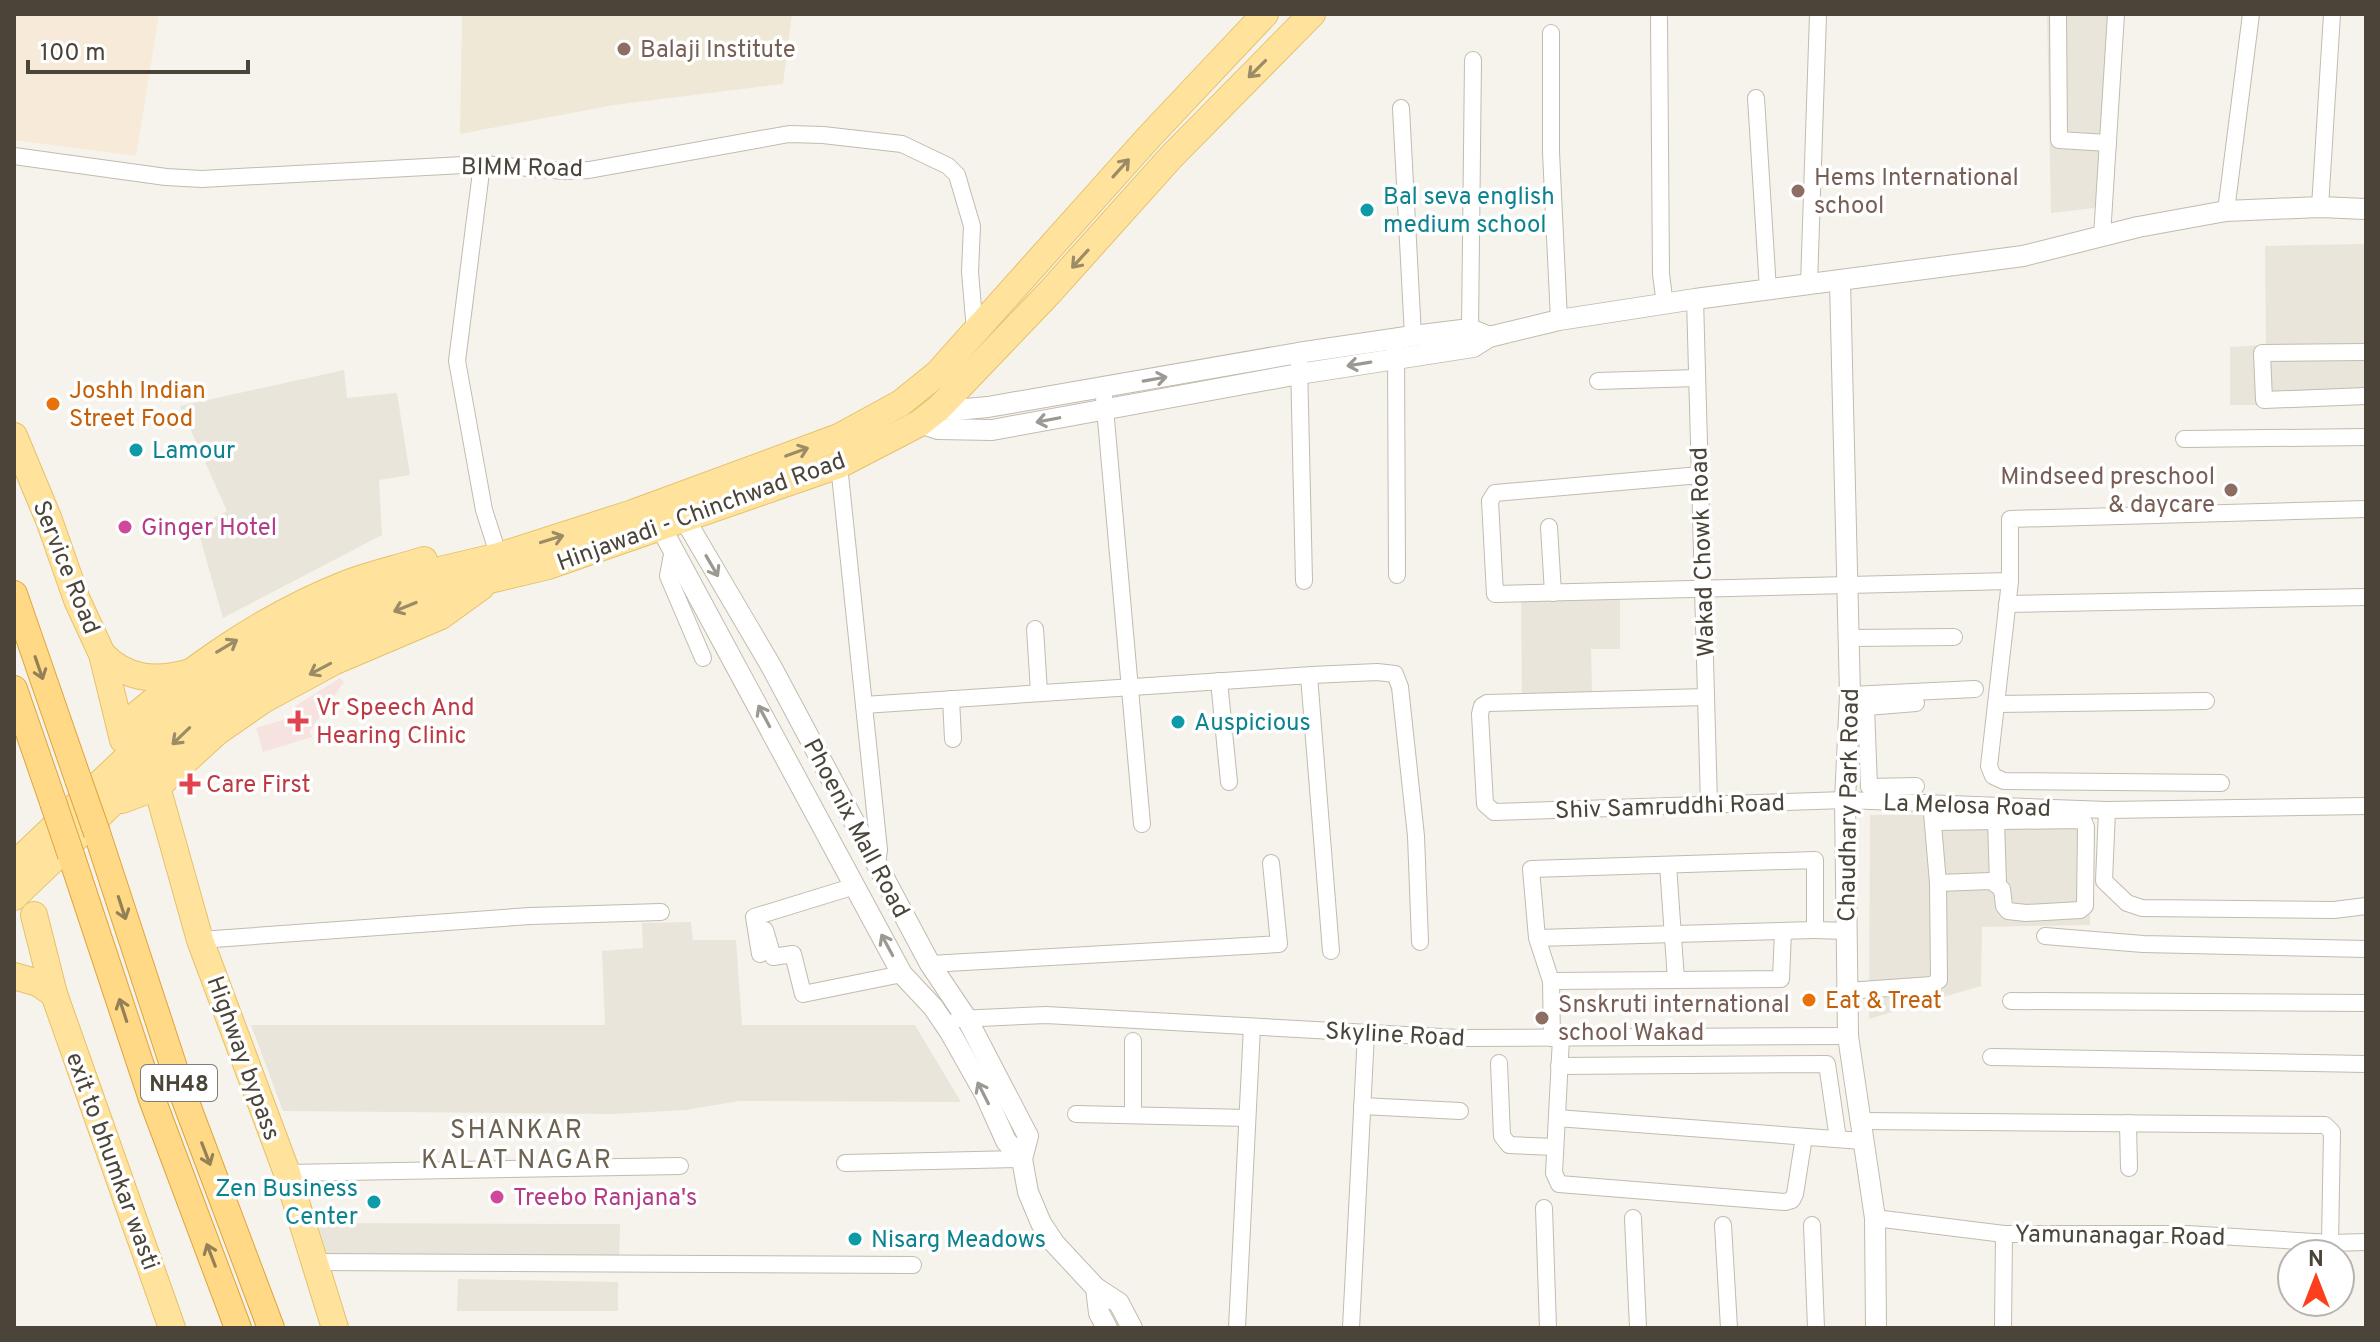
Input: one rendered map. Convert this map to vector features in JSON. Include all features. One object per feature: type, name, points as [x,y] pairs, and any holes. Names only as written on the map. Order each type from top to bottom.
[{"type":"highway","name":"NH48","points":[[14,594],[181,1089],[271,1328]]},
{"type":"highway","name":"NH48","points":[[14,689],[53,802],[43,851],[152,1099],[238,1328]]},
{"type":"main road","name":"Hinjawadi - Chinchwad Road","points":[[671,519],[839,437],[901,403],[938,373],[1149,137],[1265,14]]},
{"type":"main road","name":"Hinjawadi - Chinchwad Road","points":[[14,865],[43,851],[111,804],[203,716],[252,681],[325,641],[497,571],[839,465],[930,415],[1049,293],[1171,157],[1312,14]]},
{"type":"main road","name":"Service Road","points":[[14,436],[49,520],[77,600],[102,654],[121,728],[125,759]]},
{"type":"main road","points":[[121,728],[187,673],[229,644],[305,602],[349,583],[432,557],[471,561],[497,571]]},
{"type":"main road","name":"Hinjawadi - Chinchwad Road","points":[[14,897],[43,851],[125,759],[189,699],[241,663],[329,615],[440,570],[471,561]]},
{"type":"main road","points":[[111,804],[157,787],[217,732],[263,700],[335,661],[441,616],[497,571]]},
{"type":"main road","points":[[102,654],[114,666],[141,677],[173,677],[187,673]]},
{"type":"main road","name":"Highway bypass","points":[[157,787],[200,940],[287,1173],[335,1328]]},
{"type":"main road","points":[[24,922],[29,916],[43,851]]},
{"type":"main road","name":"exit to bhumkar wasti","points":[[24,922],[54,994],[172,1328]]},
{"type":"main road","points":[[14,976],[38,983],[54,994]]},
{"type":"street","points":[[1809,284],[1818,14]]},
{"type":"street","points":[[2058,14],[2059,140],[2108,143]]},
{"type":"street","points":[[2102,236],[2116,14]]},
{"type":"street","points":[[2226,211],[2251,14]]},
{"type":"street","points":[[2320,207],[2332,14]]},
{"type":"street","points":[[1659,18],[1661,274],[1665,305]]},
{"type":"street","points":[[1551,33],[1551,152],[1559,320]]},
{"type":"street","points":[[1473,60],[1479,333]]},
{"type":"street","points":[[1756,98],[1768,290]]},
{"type":"street","points":[[1397,575],[1402,344],[1401,108]]},
{"type":"street","name":"BIMM Road","points":[[14,156],[202,179],[482,164],[589,170],[789,134],[902,144],[948,166],[957,175],[972,226],[970,272],[975,331]]},
{"type":"street","points":[[482,164],[457,361],[497,571]]},
{"type":"street","points":[[1402,344],[1299,374],[992,430],[938,429],[930,415],[1298,353],[1402,344],[1695,299],[2023,256],[2102,236],[2226,211],[2320,207],[2366,209]]},
{"type":"street","name":"Chaudhary Park Road","points":[[1840,281],[1849,638],[1855,704],[1845,800],[1848,1036],[1875,1218],[1876,1328]]},
{"type":"street","name":"Wakad Chowk Road","points":[[1695,299],[1709,804]]},
{"type":"street","points":[[2366,352],[2262,353],[2264,400],[2366,396]]},
{"type":"street","points":[[1298,353],[1304,581]]},
{"type":"street","points":[[1598,381],[1697,378]]},
{"type":"street","points":[[1104,388],[1142,824]]},
{"type":"street","points":[[2184,439],[2366,437]]},
{"type":"street","points":[[839,465],[879,850],[877,864]]},
{"type":"street","points":[[1700,475],[1495,493],[1490,501],[1495,594],[2010,581]]},
{"type":"street","points":[[2221,783],[2004,781],[1993,776],[1989,766],[2010,581],[2010,519],[2366,509]]},
{"type":"street","points":[[671,519],[668,576],[703,658]]},
{"type":"street","name":"Phoenix Mall Road","points":[[671,519],[771,666],[930,964],[967,1019],[1028,1136],[1022,1159]]},
{"type":"street","name":"Phoenix Mall Road","points":[[671,519],[902,974],[938,1013],[985,1094],[1006,1141],[1022,1159]]},
{"type":"street","points":[[1549,527],[1553,593]]},
{"type":"street","points":[[2007,604],[2366,597]]},
{"type":"street","points":[[1035,629],[1039,692]]},
{"type":"street","points":[[1849,638],[1954,637]]},
{"type":"street","points":[[864,705],[1128,686],[1395,674],[1416,836],[1420,942]]},
{"type":"street","points":[[1309,676],[1331,951]]},
{"type":"street","points":[[1219,681],[1229,782]]},
{"type":"street","points":[[1855,704],[1975,689]]},
{"type":"street","name":"Shiv Samruddhi Road","points":[[1706,697],[1487,703],[1482,706],[1480,714],[1485,804],[1494,812],[1845,800]]},
{"type":"street","points":[[951,699],[953,739]]},
{"type":"street","points":[[1997,704],[2206,701]]},
{"type":"street","points":[[1855,704],[1916,703]]},
{"type":"street","points":[[1855,704],[1869,787],[1916,786]]},
{"type":"street","name":"La Melosa Road","points":[[1845,800],[2107,810],[2366,806]]},
{"type":"street","points":[[1847,991],[1932,985],[1939,980],[1938,883],[1932,803]]},
{"type":"street","points":[[2107,810],[2104,881],[2127,903],[2142,908],[2204,910],[2334,910],[2366,906]]},
{"type":"street","points":[[1933,822],[1996,821],[2077,820],[2084,822],[2085,906],[2080,910],[2008,911],[1998,883],[1996,821]]},
{"type":"street","points":[[1804,1137],[1795,1194],[1792,1200],[1785,1202],[1559,1184],[1554,1173],[1559,1066],[1551,981],[1537,938],[1531,869],[1815,860],[1815,930]]},
{"type":"street","points":[[930,964],[1279,944],[1271,863]]},
{"type":"street","points":[[1668,865],[1676,980]]},
{"type":"street","points":[[1938,883],[1998,883]]},
{"type":"street","points":[[760,954],[754,917],[855,886]]},
{"type":"street","points":[[200,940],[530,916],[661,912]]},
{"type":"street","points":[[765,930],[773,957],[793,954],[803,994],[902,974]]},
{"type":"street","points":[[1551,981],[1781,979],[1783,931]]},
{"type":"street","points":[[1537,938],[1847,931]]},
{"type":"street","points":[[2045,936],[2143,944],[2366,949]]},
{"type":"street","points":[[2011,1001],[2366,1003]]},
{"type":"street","name":"Skyline Road","points":[[938,1013],[967,1019],[1046,1015],[1459,1038],[1848,1036]]},
{"type":"street","points":[[1237,1328],[1252,1027]]},
{"type":"street","points":[[1351,1328],[1366,1033]]},
{"type":"street","points":[[1133,1041],[1133,1115]]},
{"type":"street","points":[[1991,1057],[2366,1064]]},
{"type":"street","points":[[1499,1063],[1502,1136],[1509,1145],[1555,1147]]},
{"type":"street","points":[[1559,1066],[1827,1064],[1838,1139]]},
{"type":"street","points":[[1362,1106],[1460,1111]]},
{"type":"street","points":[[1076,1114],[1247,1118]]},
{"type":"street","points":[[1557,1118],[1838,1139],[1861,1131],[2128,1123],[2325,1125],[2330,1127],[2330,1238]]},
{"type":"street","points":[[2128,1123],[2129,1168]]},
{"type":"street","points":[[845,1163],[1022,1159],[1028,1192],[1041,1223],[1073,1266],[1096,1288],[1119,1303],[1132,1328]]},
{"type":"street","points":[[287,1173],[680,1166]]},
{"type":"street","points":[[1544,1208],[1548,1328]]},
{"type":"street","points":[[1633,1218],[1638,1328]]},
{"type":"street","name":"Yamunanagar Road","points":[[1875,1218],[2004,1234],[2187,1234],[2276,1240]]},
{"type":"street","points":[[1723,1225],[1729,1328]]},
{"type":"street","points":[[1812,1225],[1816,1328]]},
{"type":"street","points":[[2003,1328],[2004,1234]]},
{"type":"street","points":[[314,1262],[913,1265]]},
{"type":"street","points":[[1096,1288],[1099,1313],[1107,1328]]},
{"type":"shaded area","points":[[14,14],[159,14],[136,156],[14,140]]},
{"type":"shaded area","name":"Balaji Institute","points":[[462,14],[792,14],[783,84],[614,105],[460,134]]},
{"type":"shaded area","points":[[2047,14],[2118,14],[2111,206],[2051,213]]},
{"type":"shaded area","points":[[2366,244],[2366,405],[2230,405],[2230,347],[2266,345],[2265,246]]},
{"type":"shaded area","points":[[344,370],[347,398],[397,393],[410,475],[379,480],[382,535],[223,618],[197,527],[227,511],[180,406]]},
{"type":"shaded area","points":[[1620,596],[1620,649],[1591,649],[1592,694],[1522,695],[1521,597]]},
{"type":"shaded area","name":"Vr Speech And Hearing Clinic","points":[[340,678],[344,682],[310,731],[312,737],[263,752],[256,728],[299,715],[295,706]]},
{"type":"shaded area","points":[[1870,815],[2091,815],[2090,925],[1982,927],[1981,986],[1869,1019]]},
{"type":"shaded area","points":[[691,922],[693,940],[736,940],[742,1025],[915,1025],[961,1102],[739,1101],[686,1110],[612,1114],[283,1111],[251,1025],[605,1025],[602,951],[643,948],[642,923]]},
{"type":"shaded area","points":[[318,1223],[620,1224],[619,1267],[328,1260]]},
{"type":"shaded area","points":[[458,1279],[618,1282],[618,1311],[457,1311]]},
{"type":"place","name":"Balaji Institute","points":[[624,49]]},
{"type":"place","name":"Hems International school","points":[[1798,191]]},
{"type":"place","name":"Bal seva english medium school","points":[[1367,210]]},
{"type":"place","name":"Joshh Indian Street Food","points":[[53,404]]},
{"type":"place","name":"Lamour","points":[[136,450]]},
{"type":"place","name":"Mindseed preschool & daycare","points":[[2231,490]]},
{"type":"place","name":"Ginger Hotel","points":[[125,527]]},
{"type":"place","name":"Vr Speech And Hearing Clinic","points":[[298,721]]},
{"type":"place","name":"Auspicious","points":[[1178,722]]},
{"type":"place","name":"Care First","points":[[190,784]]},
{"type":"place","name":"Eat & Treat","points":[[1809,1000]]},
{"type":"place","name":"Snskruti international school Wakad","points":[[1542,1018]]},
{"type":"place","name":"Treebo Ranjana's","points":[[497,1197]]},
{"type":"place","name":"Zen Business Center","points":[[374,1202]]},
{"type":"place","name":"Nisarg Meadows","points":[[855,1239]]},
{"type":"district","name":"SHANKAR KALAT NAGAR","points":[[517,1144]]}]
